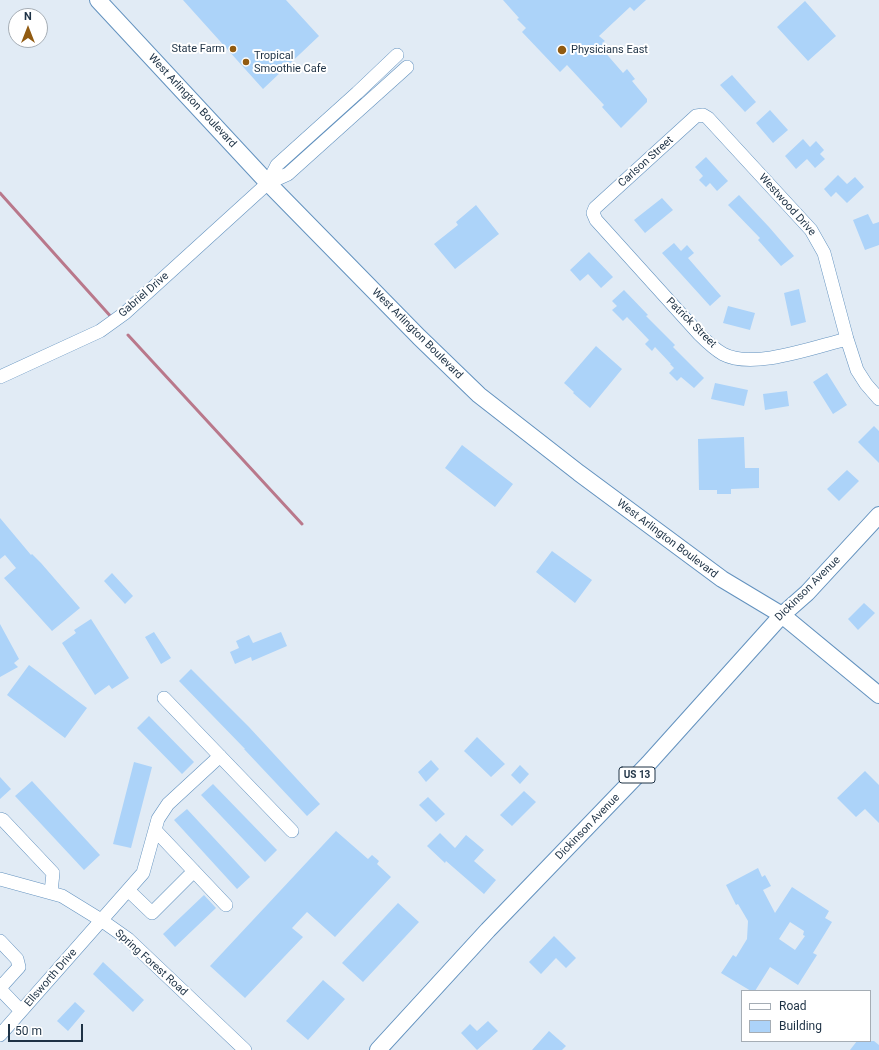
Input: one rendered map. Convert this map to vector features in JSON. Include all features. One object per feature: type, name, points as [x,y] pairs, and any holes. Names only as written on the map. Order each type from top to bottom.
[{"type":"main road","name":"West Arlington Boulevard","points":[[98,0],[268,183],[419,337],[479,395],[585,478],[722,579],[782,615],[879,695]]},
{"type":"main road","name":"Dickinson Avenue","points":[[378,1050],[464,955],[648,764],[782,615],[807,593],[879,515]]},
{"type":"street","points":[[268,183],[277,165],[397,55]]},
{"type":"street","points":[[268,183],[288,174],[407,66]]},
{"type":"street","name":"Carlson Street","points":[[593,213],[595,208],[696,116],[703,115]]},
{"type":"street","name":"Westwood Drive","points":[[703,115],[708,118],[811,230],[818,241],[824,253],[847,339],[857,370],[866,384],[879,399]]},
{"type":"street","name":"Gabriel Drive","points":[[0,377],[100,331],[125,313],[268,183]]},
{"type":"street","name":"Patrick Street","points":[[593,213],[596,220],[699,334],[723,354],[745,360],[758,360],[847,339]]},
{"type":"street","points":[[164,698],[292,831]]},
{"type":"street","name":"Ellsworth Drive","points":[[0,1035],[143,873],[158,819],[168,804],[220,756]]},
{"type":"street","points":[[0,819],[53,873],[51,892]]},
{"type":"street","points":[[155,830],[226,905]]},
{"type":"street","points":[[128,890],[152,913],[194,871]]},
{"type":"street","name":"Spring Forest Road","points":[[0,879],[62,896],[101,920],[128,940],[245,1050]]},
{"type":"street","points":[[0,941],[17,959],[18,967],[0,988],[21,1011]]},
{"type":"building","points":[[183,0],[286,0],[319,36],[263,89]]},
{"type":"building","name":"Physicians East","points":[[503,0],[646,0],[634,11],[630,7],[599,36],[605,41],[602,43],[606,47],[603,50],[623,73],[627,69],[635,79],[632,81],[647,99],[647,102],[621,128],[602,107],[604,105],[567,65],[560,72],[522,32],[526,28],[517,19],[519,18]]},
{"type":"building","points":[[805,1],[836,36],[808,61],[777,27]]},
{"type":"building","points":[[732,75],[756,102],[745,112],[720,85]]},
{"type":"building","points":[[770,110],[788,130],[773,143],[756,123]]},
{"type":"building","points":[[803,139],[810,147],[816,141],[824,150],[820,154],[825,159],[815,168],[807,159],[796,169],[785,156]]},
{"type":"building","points":[[706,157],[728,181],[717,191],[710,183],[706,187],[699,180],[703,176],[695,167]]},
{"type":"building","points":[[838,175],[847,184],[855,177],[864,187],[847,203],[836,192],[831,197],[824,189]]},
{"type":"building","points":[[739,195],[794,256],[781,266],[758,240],[760,238],[728,205]]},
{"type":"building","points":[[662,198],[673,210],[645,233],[634,220]]},
{"type":"building","points":[[476,205],[499,234],[455,269],[434,244],[458,225],[456,222]]},
{"type":"building","points":[[868,214],[873,224],[879,222],[879,245],[865,250],[853,220]]},
{"type":"building","points":[[674,243],[681,251],[687,245],[694,253],[688,258],[721,296],[710,306],[662,253]]},
{"type":"building","points":[[589,252],[613,277],[601,288],[588,274],[580,281],[570,270]]},
{"type":"building","points":[[799,289],[806,322],[791,326],[784,293]]},
{"type":"building","points":[[624,290],[648,315],[646,316],[675,345],[673,347],[704,378],[694,388],[681,377],[677,381],[669,373],[674,368],[671,364],[655,347],[652,351],[645,344],[649,340],[627,317],[623,321],[612,310],[617,306],[612,301]]},
{"type":"building","points":[[728,306],[755,313],[750,330],[723,323]]},
{"type":"building","points":[[596,346],[622,369],[590,408],[564,383]]},
{"type":"building","points":[[827,373],[847,405],[833,414],[813,382]]},
{"type":"building","points":[[715,383],[748,390],[744,406],[711,399]]},
{"type":"building","points":[[787,391],[789,406],[765,410],[763,394]]},
{"type":"building","points":[[874,426],[879,431],[879,463],[858,442]]},
{"type":"building","points":[[744,437],[745,468],[759,468],[759,488],[731,489],[731,494],[717,494],[717,490],[699,490],[698,439]]},
{"type":"building","points":[[462,445],[513,484],[495,507],[445,468]]},
{"type":"building","points":[[847,470],[859,481],[839,501],[827,489]]},
{"type":"building","points":[[0,518],[31,555],[32,554],[41,563],[80,608],[52,631],[4,578],[16,568],[5,555],[0,559]]},
{"type":"building","points":[[552,551],[592,580],[575,603],[536,572]]},
{"type":"building","points":[[112,573],[133,596],[125,604],[104,581]]},
{"type":"building","points":[[864,603],[875,613],[858,630],[848,619]]},
{"type":"building","points":[[91,619],[129,678],[112,689],[109,685],[95,695],[62,643],[76,633],[74,630]]},
{"type":"building","points":[[0,624],[19,659],[14,663],[18,667],[0,677]]},
{"type":"building","points":[[154,632],[171,658],[161,664],[145,637]]},
{"type":"building","points":[[281,632],[287,646],[252,661],[251,657],[235,664],[230,652],[239,648],[236,641],[249,635],[253,643]]},
{"type":"building","points":[[29,665],[87,708],[65,738],[7,695]]},
{"type":"building","points":[[191,669],[249,727],[320,804],[307,816],[179,681]]},
{"type":"building","points":[[149,716],[194,762],[182,774],[137,728]]},
{"type":"building","points":[[477,737],[505,764],[491,777],[464,751]]},
{"type":"building","points":[[431,760],[439,769],[426,782],[418,772]]},
{"type":"building","points":[[134,762],[152,767],[131,848],[113,844]]},
{"type":"building","points":[[520,765],[529,774],[520,784],[511,775]]},
{"type":"building","points":[[865,771],[879,785],[879,823],[865,809],[856,817],[837,798]]},
{"type":"building","points":[[0,777],[11,789],[0,799]]},
{"type":"building","points":[[32,781],[100,855],[84,870],[15,796]]},
{"type":"building","points":[[213,784],[277,850],[265,862],[201,795]]},
{"type":"building","points":[[524,791],[536,802],[512,826],[500,815]]},
{"type":"building","points":[[428,797],[445,814],[436,822],[419,805]]},
{"type":"building","points":[[187,809],[250,877],[237,889],[174,820]]},
{"type":"building","points":[[336,831],[368,859],[372,855],[379,861],[377,864],[391,877],[335,937],[307,912],[292,928],[303,937],[245,998],[210,966]]},
{"type":"building","points":[[440,833],[455,848],[466,835],[484,850],[474,861],[496,880],[484,894],[446,861],[445,863],[427,846]]},
{"type":"building","points":[[758,868],[762,877],[765,875],[771,886],[763,890],[775,913],[792,887],[829,911],[825,918],[832,922],[813,953],[817,955],[798,985],[770,967],[756,990],[749,990],[721,973],[733,955],[736,957],[747,939],[748,921],[738,904],[736,905],[726,885]],"holes":[[[790,922],[804,931],[803,935],[805,936],[795,950],[779,939]]]},
{"type":"building","points":[[204,895],[216,908],[175,947],[163,934]]},
{"type":"building","points":[[398,903],[419,922],[363,982],[342,963]]},
{"type":"building","points":[[554,936],[576,958],[566,968],[556,958],[541,974],[529,962]]},
{"type":"building","points":[[103,962],[144,1000],[133,1012],[93,974]]},
{"type":"building","points":[[323,980],[345,999],[308,1040],[286,1021]]},
{"type":"building","points":[[75,1002],[85,1011],[68,1031],[57,1021]]},
{"type":"building","points":[[488,1021],[498,1031],[477,1050],[461,1033],[470,1024],[477,1031]]},
{"type":"building","points":[[549,1031],[566,1046],[562,1050],[532,1050]]},
{"type":"building","points":[[874,1041],[879,1045],[879,1050],[850,1050],[856,1042]]},
{"type":"waterway","points":[[0,193],[113,319]]},
{"type":"waterway","points":[[128,335],[302,524]]},
{"type":"place","name":"State Farm","points":[[233,49]]},
{"type":"place","name":"Physicians East","points":[[562,50]]},
{"type":"place","name":"Tropical Smoothie Cafe","points":[[246,62]]}]
